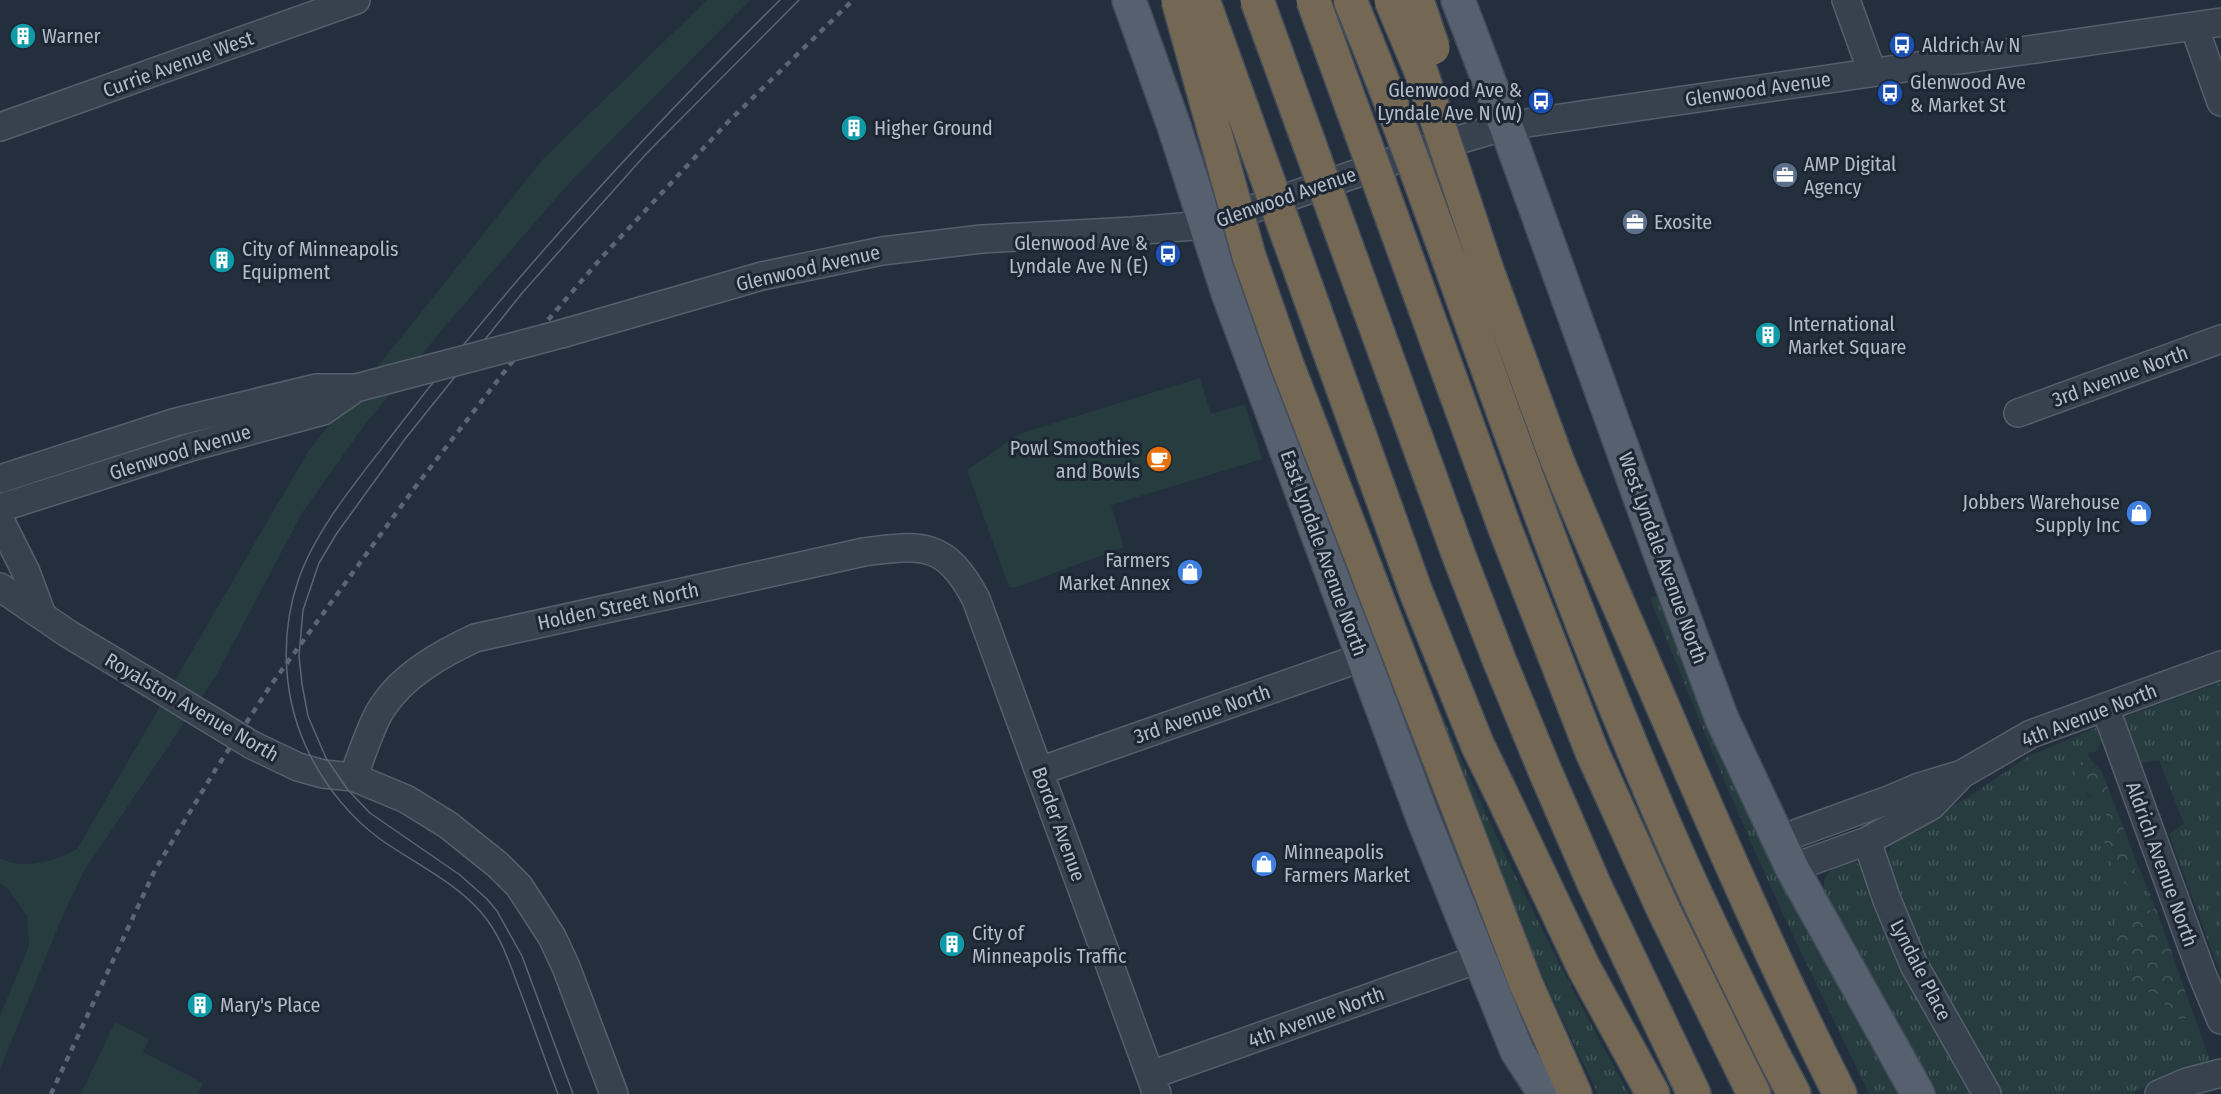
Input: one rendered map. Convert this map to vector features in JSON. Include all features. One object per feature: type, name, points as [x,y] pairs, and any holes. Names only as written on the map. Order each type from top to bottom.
[{"type":"highway","points":[[1178,0],[1249,256],[1290,373],[1526,984],[1575,1094]]},
{"type":"highway","points":[[1203,0],[1416,592],[1478,746],[1584,968],[1653,1094]]},
{"type":"highway","points":[[1257,0],[1459,556],[1500,662],[1599,894],[1694,1094]]},
{"type":"highway","points":[[1313,0],[1504,526],[1593,752],[1669,920],[1754,1094]]},
{"type":"highway","points":[[1350,0],[1399,124],[1534,498],[1616,708],[1701,906],[1794,1094]]},
{"type":"highway","points":[[1391,0],[1420,69],[1488,273],[1557,460],[1634,644],[1743,891],[1840,1094]]},
{"type":"highway","points":[[1417,0],[1542,369],[1557,460]]},
{"type":"main road","name":"East Lyndale Avenue North","points":[[1129,0],[1174,126],[1228,293],[1423,818],[1517,1051],[1545,1094]]},
{"type":"main road","name":"West Lyndale Avenue North","points":[[1458,0],[1722,719],[1785,854],[1918,1094]]},
{"type":"street","name":"Currie Avenue West","points":[[0,127],[356,0]]},
{"type":"street","points":[[1846,0],[1872,72]]},
{"type":"street","name":"Glenwood Avenue","points":[[0,479],[176,422],[316,388],[357,388],[561,334],[753,278],[864,254],[982,238],[1206,225],[1434,147],[1506,126],[2221,22]]},
{"type":"street","points":[[2194,26],[2221,102]]},
{"type":"street","name":"3rd Avenue North","points":[[2018,413],[2221,339]]},
{"type":"street","name":"Glenwood Avenue","points":[[0,508],[191,447],[323,411],[357,388]]},
{"type":"street","points":[[0,520],[26,572],[42,615]]},
{"type":"street","name":"Holden Street North","points":[[353,777],[382,708],[404,683],[428,663],[475,638],[864,552],[907,547],[935,552],[948,560]]},
{"type":"street","name":"Border Avenue","points":[[948,560],[959,570],[976,599],[1154,1085]]},
{"type":"street","name":"Royalston Avenue North","points":[[0,587],[68,633],[252,745],[298,767],[322,774],[353,777],[406,799],[432,814],[498,865],[519,885],[552,937],[614,1094]]},
{"type":"street","name":"3rd Avenue North","points":[[1040,771],[1363,657]]},
{"type":"street","name":"4th Avenue North","points":[[1785,854],[1891,799],[1919,787],[1962,774],[2031,734],[2221,665]]},
{"type":"street","name":"Aldrich Avenue North","points":[[2105,707],[2202,974],[2221,1020]]},
{"type":"street","name":"4th Avenue North","points":[[1785,854],[1867,841],[1931,806],[1962,774]]},
{"type":"street","name":"Lyndale Place","points":[[1867,841],[1887,900],[1914,965],[1987,1094]]},
{"type":"street","name":"4th Avenue North","points":[[1154,1085],[1481,958]]},
{"type":"street","points":[[1517,1051],[1533,1094]]},
{"type":"street","points":[[2160,1094],[2187,1082],[2221,1073]]},
{"type":"green space","points":[[707,0],[750,0],[571,181],[446,325],[363,427],[302,513],[217,674],[84,871],[63,915],[0,1069],[0,1016],[29,946],[27,916],[8,889],[0,883],[0,858],[18,864],[39,863],[50,861],[77,849],[309,450],[543,159]]},
{"type":"green space","points":[[1200,378],[1211,414],[1245,404],[1262,459],[1111,505],[1124,547],[1014,588],[1009,587],[967,470],[1019,434]]},
{"type":"green space","points":[[1659,595],[1902,1094],[1869,1094],[1790,929],[1716,761],[1650,598]]},
{"type":"green space","points":[[2221,682],[2221,976],[2169,834],[2184,824],[2159,760],[2142,763],[2137,760],[2122,718]]},
{"type":"green space","points":[[1433,693],[1525,896],[1629,1094],[1598,1094],[1574,1045],[1425,696]]},
{"type":"green space","points":[[2100,726],[2102,739],[2097,751],[2088,753],[2090,759],[2075,765],[2087,795],[2107,807],[2103,838],[2134,872],[2137,863],[2156,909],[2139,912],[2132,945],[2132,987],[2160,995],[2184,1019],[2193,1013],[2210,1060],[2168,1076],[2131,1094],[2000,1094],[1941,988],[1899,901],[1888,869],[1889,849],[1902,834],[1968,797],[2029,756]]},
{"type":"green space","points":[[2090,759],[2102,772],[2137,863],[2134,872],[2142,884],[2135,892],[2115,874],[2103,838],[2107,807],[2089,795],[2077,780],[2074,765]]},
{"type":"green space","points":[[1854,860],[1864,870],[1974,1094],[1933,1094],[1824,896],[1824,880],[1833,866]]},
{"type":"green space","points":[[2156,909],[2193,1013],[2184,1019],[2171,1018],[2160,995],[2131,987],[2132,945],[2122,946],[2113,935],[2116,922],[2139,912]]},
{"type":"green space","points":[[115,1022],[149,1039],[143,1052],[203,1083],[198,1094],[81,1094]]},
{"type":"tram line","points":[[558,1094],[508,959],[487,920],[457,890],[369,831],[340,801],[316,767],[301,735],[289,691],[286,647],[292,602],[306,561],[329,520],[443,370],[582,206],[780,0]]},
{"type":"tram line","points":[[573,1094],[522,956],[497,911],[460,875],[370,813],[348,790],[326,758],[308,716],[302,684],[299,656],[303,610],[319,563],[337,533],[405,439],[523,292],[646,154],[799,0]]},
{"type":"railway","points":[[51,1094],[155,870],[214,772],[271,685],[413,490],[512,362],[602,257],[727,123],[853,0]]},
{"type":"place","name":"Warner","points":[[23,36]]},
{"type":"place","name":"Aldrich Av N","points":[[1902,45]]},
{"type":"place","name":"Glenwood Ave & Market St","points":[[1890,93]]},
{"type":"place","name":"Glenwood Ave & Lyndale Ave N (W)","points":[[1541,101]]},
{"type":"place","name":"Higher Ground","points":[[854,128]]},
{"type":"place","name":"AMP Digital Agency","points":[[1785,175]]},
{"type":"place","name":"Exosite","points":[[1635,222]]},
{"type":"place","name":"Glenwood Ave & Lyndale Ave N (E)","points":[[1168,254]]},
{"type":"place","name":"City of Minneapolis Equipment","points":[[222,260]]},
{"type":"place","name":"International Market Square","points":[[1768,335]]},
{"type":"place","name":"Powl Smoothies and Bowls","points":[[1159,459]]},
{"type":"place","name":"Jobbers Warehouse Supply Inc","points":[[2139,513]]},
{"type":"place","name":"Farmers Market Annex","points":[[1190,572]]},
{"type":"place","name":"Minneapolis Farmers Market","points":[[1264,864]]},
{"type":"place","name":"City of Minneapolis Traffic","points":[[952,944]]},
{"type":"place","name":"Mary's Place","points":[[200,1005]]}]
